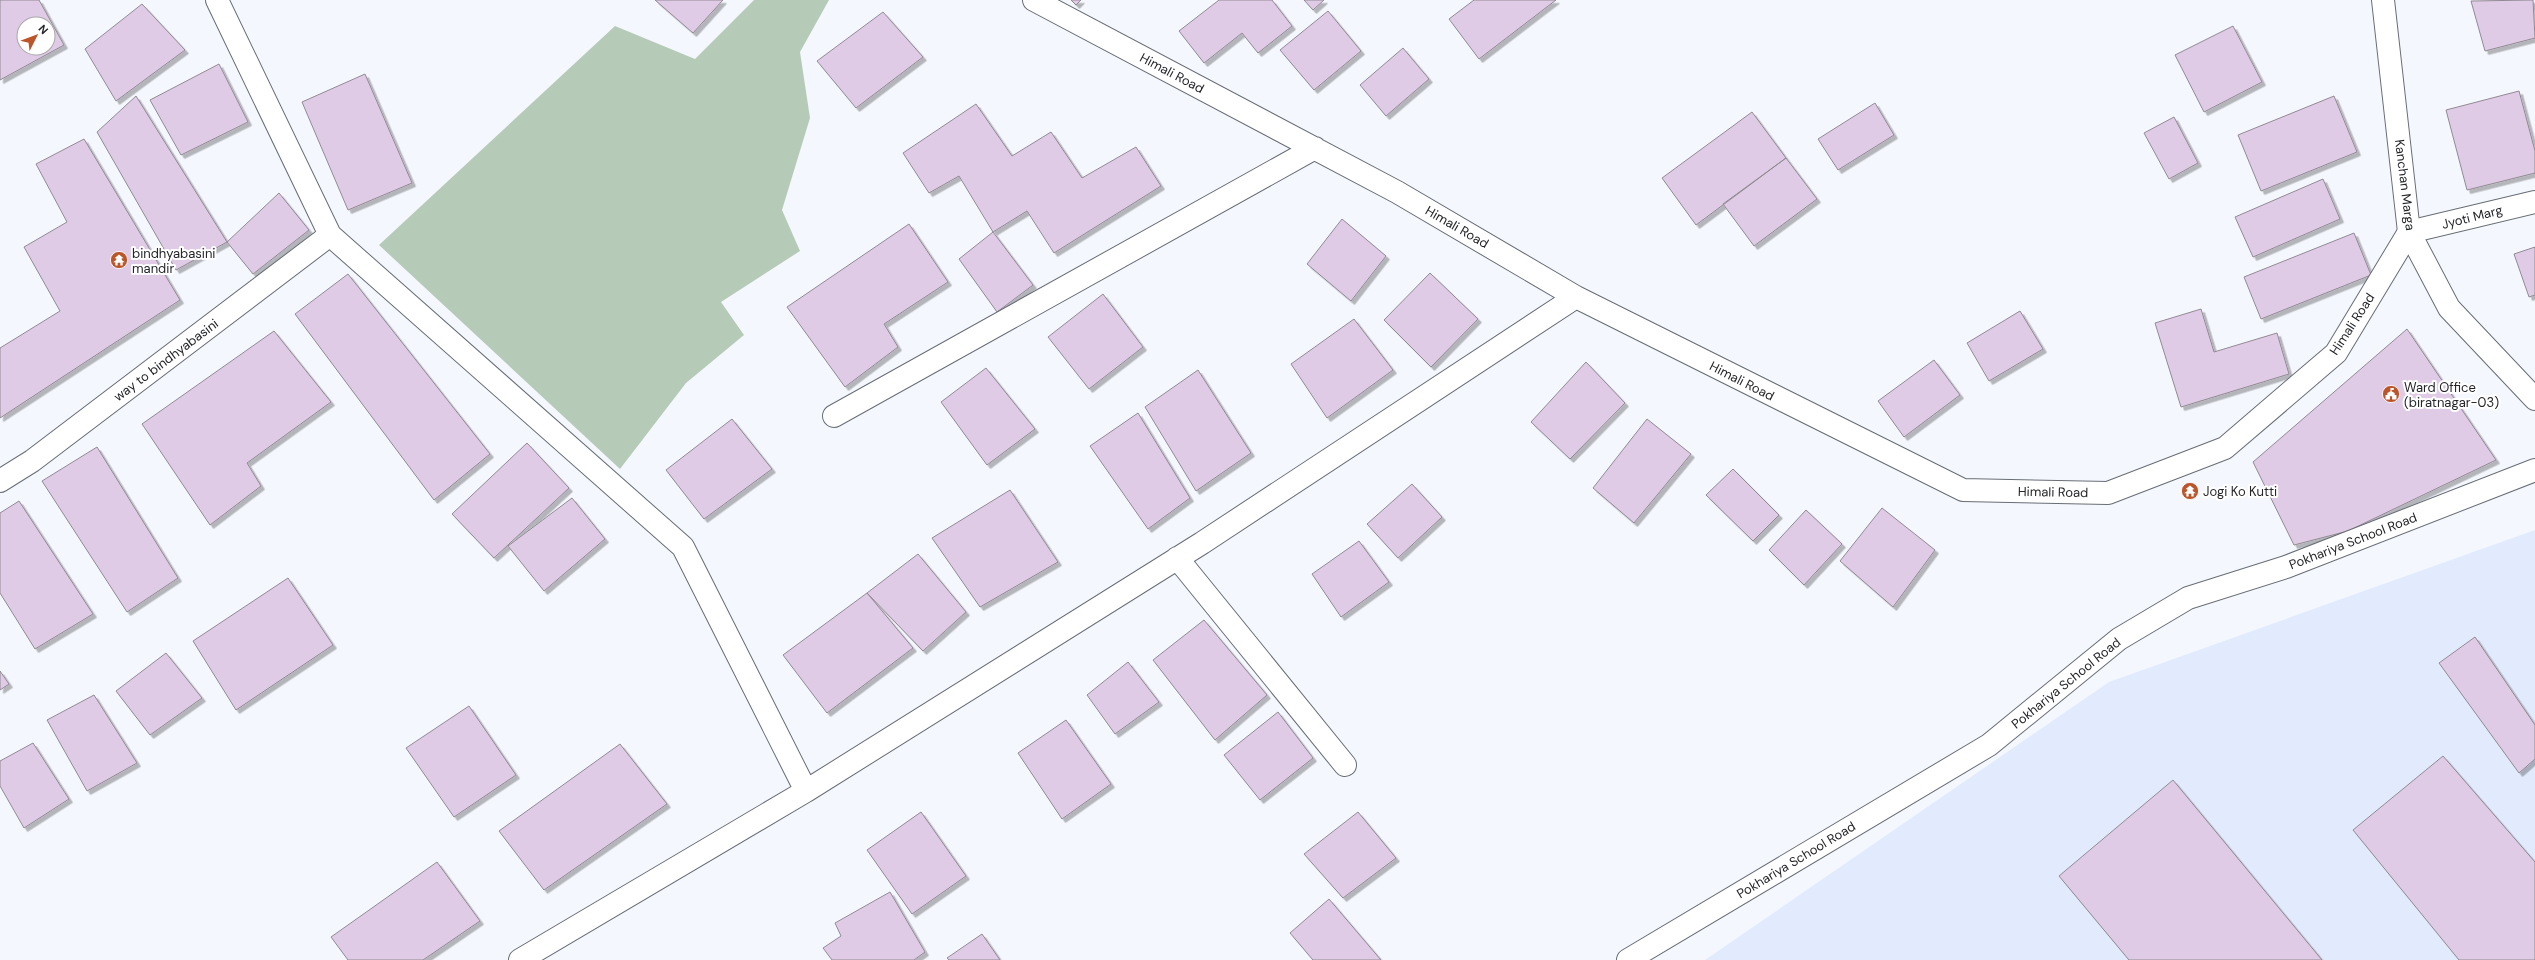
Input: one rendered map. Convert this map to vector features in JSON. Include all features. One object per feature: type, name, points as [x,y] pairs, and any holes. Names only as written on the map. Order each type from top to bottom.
[{"type":"street","points":[[217,0],[330,235],[683,547],[806,791]]},
{"type":"street","name":"Himali Road","points":[[1034,0],[1397,192],[1576,297],[1963,490],[2108,493],[2226,448],[2336,353],[2410,232]]},
{"type":"street","name":"Kanchan Marga","points":[[2383,0],[2410,232],[2449,308],[2535,400]]},
{"type":"street","points":[[834,416],[1315,148]]},
{"type":"street","name":"Jyoti Marg","points":[[2410,232],[2535,202]]},
{"type":"street","name":"way to bindhyabasini","points":[[0,481],[32,461],[330,235]]},
{"type":"street","points":[[520,960],[546,953],[806,791],[1177,558],[1576,297]]},
{"type":"street","name":"Pokhariya School Road","points":[[1628,960],[1989,745],[2119,639],[2188,598],[2286,567],[2535,470]]},
{"type":"street","points":[[1177,558],[1345,765]]},
{"type":"shaded area","points":[[2535,530],[2535,960],[1705,960],[2109,682]]},
{"type":"green space","points":[[754,0],[829,0],[800,52],[810,118],[782,210],[800,251],[721,302],[744,335],[686,383],[620,469],[379,245],[615,26],[695,59]]},
{"type":"building","points":[[0,0],[39,0],[48,16],[16,16],[16,56],[44,56],[0,80]]},
{"type":"building","points":[[655,0],[723,0],[693,33]]},
{"type":"building","points":[[1071,0],[1081,0],[1076,5]]},
{"type":"building","points":[[1219,0],[1272,0],[1292,26],[1258,53],[1242,33],[1204,63],[1179,31]]},
{"type":"building","points":[[1304,0],[1324,0],[1313,10]]},
{"type":"building","points":[[1474,0],[1556,0],[1479,59],[1449,19]]},
{"type":"building","points":[[2533,0],[2535,38],[2485,51],[2471,1]]},
{"type":"building","points":[[142,4],[185,50],[116,101],[85,49]]},
{"type":"building","points":[[1328,11],[1361,51],[1314,90],[1280,50]]},
{"type":"building","points":[[883,12],[923,57],[856,108],[817,61]]},
{"type":"building","points":[[2233,26],[2262,82],[2204,112],[2175,55]]},
{"type":"building","points":[[56,31],[64,45],[56,49]]},
{"type":"building","points":[[1403,48],[1429,79],[1386,116],[1360,85]]},
{"type":"building","points":[[219,64],[248,122],[181,155],[150,100]]},
{"type":"building","points":[[365,74],[412,183],[348,210],[302,102]]},
{"type":"building","points":[[2519,91],[2535,151],[2535,173],[2467,190],[2446,110]]},
{"type":"building","points":[[136,96],[227,242],[176,270],[97,132]]},
{"type":"building","points":[[2334,96],[2357,152],[2261,191],[2238,135]]},
{"type":"building","points":[[1875,103],[1894,135],[1838,170],[1818,139]]},
{"type":"building","points":[[976,104],[1012,156],[1051,132],[1082,178],[1136,147],[1161,186],[1054,253],[1027,211],[993,232],[959,176],[929,193],[903,153]]},
{"type":"building","points":[[1752,112],[1786,158],[1696,225],[1662,178]]},
{"type":"building","points":[[2174,117],[2198,163],[2169,179],[2144,133]]},
{"type":"building","points":[[84,139],[180,300],[0,418],[0,348],[60,311],[24,247],[67,222],[36,164]]},
{"type":"building","points":[[1786,158],[1817,199],[1754,246],[1723,204]]},
{"type":"building","points":[[2323,179],[2340,219],[2253,257],[2235,217]]},
{"type":"building","points":[[279,193],[309,230],[253,274],[227,242]]},
{"type":"building","points":[[1342,219],[1386,256],[1351,301],[1307,264]]},
{"type":"building","points":[[909,224],[948,282],[884,324],[898,347],[845,387],[787,307]]},
{"type":"building","points":[[993,232],[1033,285],[997,312],[959,259]]},
{"type":"building","points":[[2354,233],[2371,275],[2261,319],[2244,277]]},
{"type":"building","points":[[2535,247],[2535,295],[2529,297],[2514,254]]},
{"type":"building","points":[[1430,273],[1478,319],[1431,367],[1384,320]]},
{"type":"building","points":[[348,274],[490,454],[434,500],[295,314]]},
{"type":"building","points":[[1103,294],[1143,347],[1089,389],[1048,337]]},
{"type":"building","points":[[2201,309],[2214,352],[2277,333],[2289,374],[2181,407],[2155,323]]},
{"type":"building","points":[[2020,311],[2043,349],[1989,381],[1967,343]]},
{"type":"building","points":[[1354,319],[1393,370],[1327,418],[1291,364]]},
{"type":"building","name":"Ward Office (biratnagar-03)","points":[[2407,329],[2496,460],[2348,531],[2294,545],[2253,462]]},
{"type":"building","points":[[274,331],[331,402],[247,463],[261,486],[210,525],[142,424]]},
{"type":"building","points":[[1934,360],[1960,395],[1904,437],[1878,401]]},
{"type":"building","points":[[1586,362],[1625,403],[1570,459],[1531,422]]},
{"type":"building","points":[[986,368],[1035,429],[987,465],[941,402]]},
{"type":"building","points":[[1198,370],[1251,453],[1196,491],[1145,407]]},
{"type":"building","points":[[1138,413],[1190,498],[1148,529],[1090,446]]},
{"type":"building","points":[[732,419],[772,469],[704,519],[666,470]]},
{"type":"building","points":[[1647,419],[1691,454],[1634,523],[1593,488]]},
{"type":"building","points":[[527,443],[569,488],[494,558],[452,514]]},
{"type":"building","points":[[97,447],[178,578],[127,612],[42,481]]},
{"type":"building","points":[[1733,469],[1779,515],[1753,541],[1706,495]]},
{"type":"building","points":[[1412,484],[1442,517],[1398,558],[1367,524]]},
{"type":"building","points":[[1010,490],[1058,562],[980,607],[932,538]]},
{"type":"building","points":[[572,498],[605,539],[544,591],[508,546]]},
{"type":"building","points":[[19,501],[93,614],[35,649],[0,593],[0,513]]},
{"type":"building","points":[[1882,508],[1935,550],[1893,607],[1840,561]]},
{"type":"building","points":[[1806,510],[1842,544],[1804,585],[1769,550]]},
{"type":"building","points":[[1359,541],[1389,582],[1341,617],[1312,574]]},
{"type":"building","points":[[918,554],[966,612],[923,651],[867,593]]},
{"type":"building","points":[[288,578],[333,645],[236,710],[193,641]]},
{"type":"building","points":[[867,593],[913,648],[827,713],[783,655]]},
{"type":"building","points":[[1204,620],[1267,695],[1215,740],[1153,660]]},
{"type":"building","points":[[2475,637],[2535,725],[2535,759],[2519,773],[2439,663]]},
{"type":"building","points":[[166,653],[202,698],[150,735],[116,691]]},
{"type":"building","points":[[1128,662],[1159,702],[1115,734],[1087,695]]},
{"type":"building","points":[[0,671],[9,684],[0,690]]},
{"type":"building","points":[[94,695],[137,763],[87,791],[47,720]]},
{"type":"building","points":[[469,706],[516,775],[454,817],[406,748]]},
{"type":"building","points":[[1278,712],[1313,758],[1260,800],[1224,755]]},
{"type":"building","points":[[1066,720],[1111,784],[1062,819],[1018,753]]},
{"type":"building","points":[[33,743],[69,799],[24,828],[0,786],[0,761]]},
{"type":"building","points":[[620,744],[667,804],[544,890],[499,831]]},
{"type":"building","points":[[2443,756],[2535,862],[2535,960],[2459,960],[2353,830]]},
{"type":"building","points":[[2173,780],[2322,960],[2129,960],[2059,876]]},
{"type":"building","points":[[921,812],[966,876],[912,914],[867,850]]},
{"type":"building","points":[[1358,812],[1396,858],[1343,898],[1304,854]]},
{"type":"building","points":[[437,862],[480,921],[423,960],[348,960],[331,937]]},
{"type":"building","points":[[890,892],[925,952],[914,960],[832,960],[823,948],[841,936],[835,923]]},
{"type":"building","points":[[1329,899],[1381,960],[1313,960],[1290,933]]},
{"type":"building","points":[[982,934],[1000,960],[949,960],[947,958]]},
{"type":"place","name":"bindhyabasini mandir","points":[[119,260]]},
{"type":"place","name":"Ward Office (biratnagar-03)","points":[[2391,394]]},
{"type":"place","name":"Jogi Ko Kutti","points":[[2190,491]]}]
